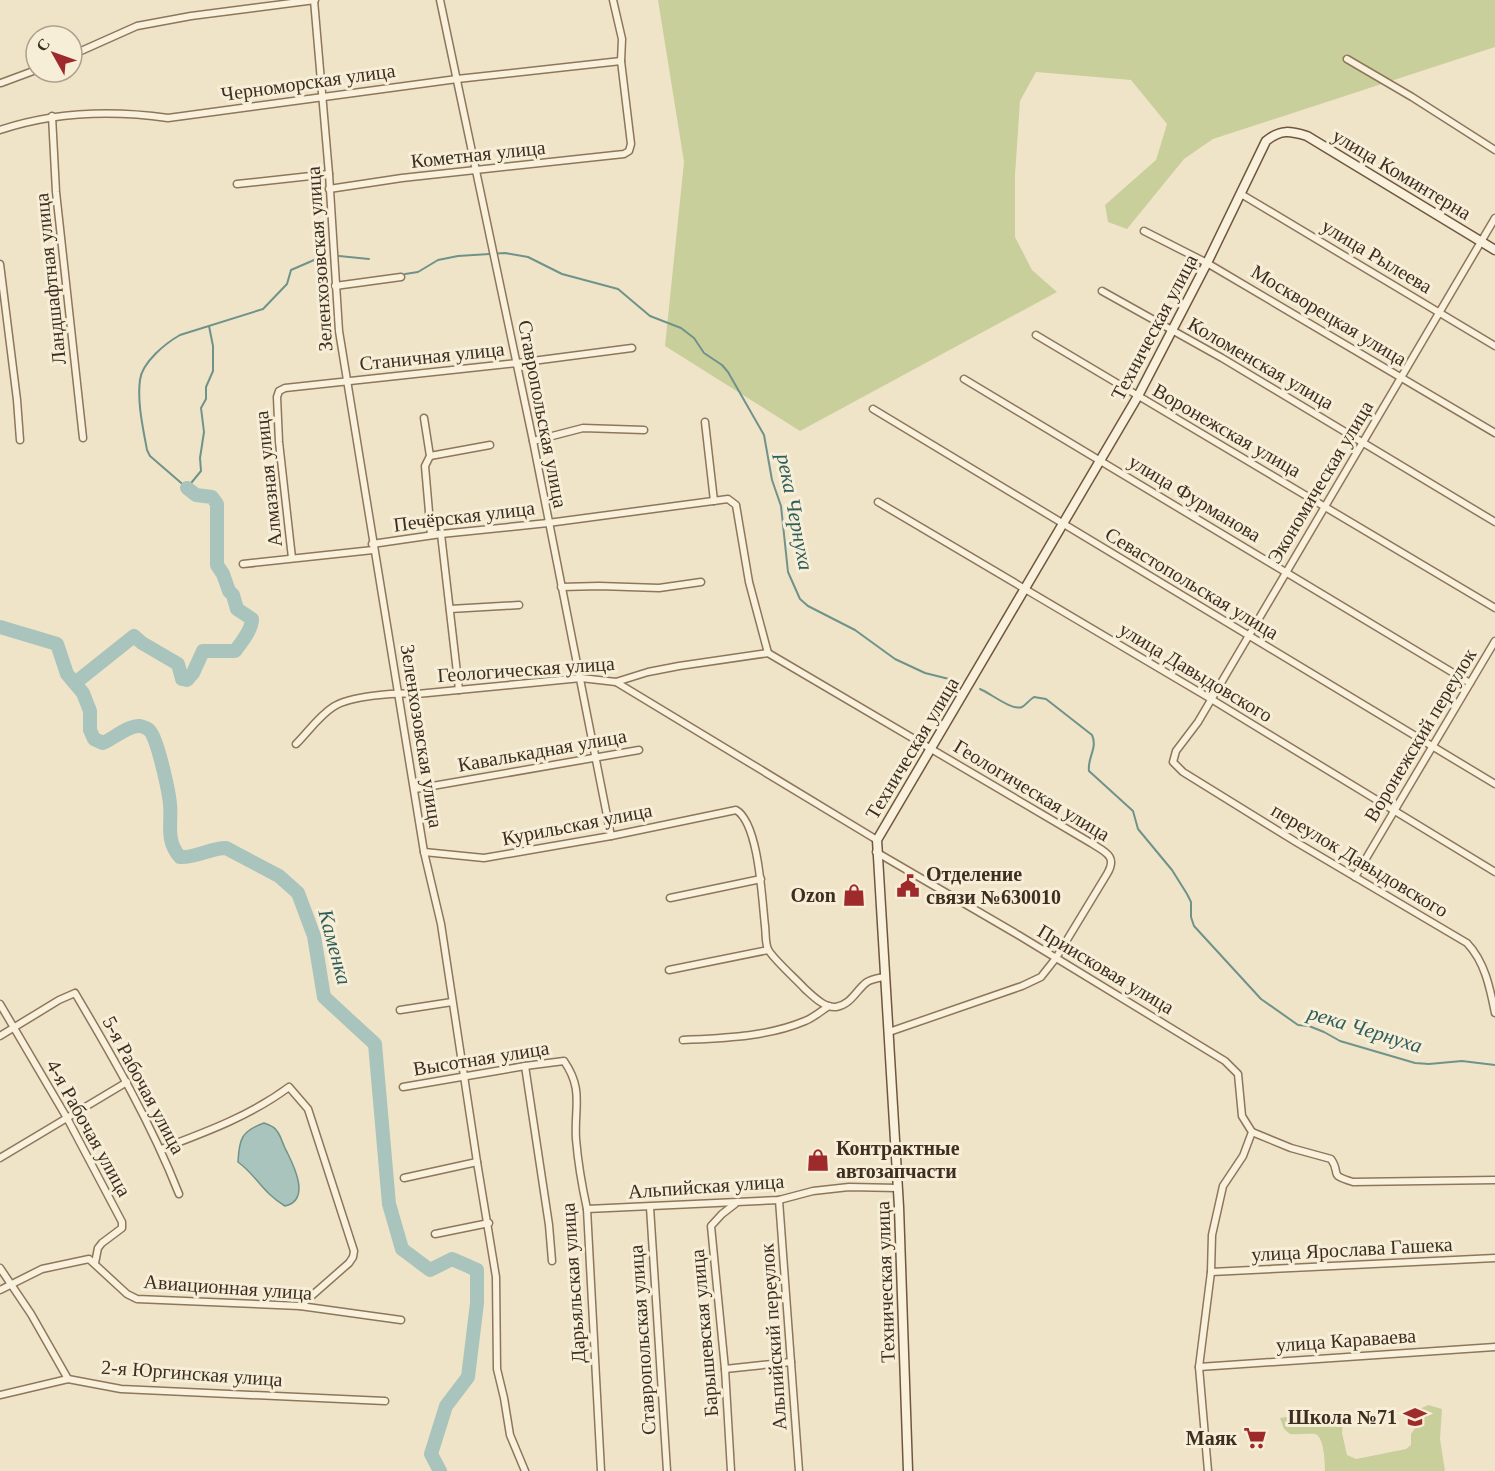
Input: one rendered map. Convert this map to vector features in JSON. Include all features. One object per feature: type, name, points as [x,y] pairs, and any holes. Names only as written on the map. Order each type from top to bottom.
[{"type":"street","points":[[84,50],[137,26],[191,16],[315,0]]},
{"type":"street","name":"Зеленхозовская улица","points":[[315,0],[339,332],[424,852],[441,924],[477,1162],[489,1224],[496,1277],[496,1369],[504,1398],[510,1435],[525,1471]]},
{"type":"street","name":"Ставропольская улица","points":[[440,0],[533,441],[611,836]]},
{"type":"street","points":[[613,0],[622,39],[621,61]]},
{"type":"street","points":[[1347,59],[1495,150]]},
{"type":"street","name":"Черноморская улица","points":[[0,130],[24,122],[68,114],[148,115],[168,118],[457,79],[621,61]]},
{"type":"street","name":"Кометная улица","points":[[330,189],[402,178],[624,154],[629,151],[631,144],[621,61]]},
{"type":"street","points":[[1,83],[24,74]]},
{"type":"street","name":"Ландшафтная улица","points":[[52,116],[56,192],[84,438]]},
{"type":"street","name":"Техническая улица","points":[[908,1471],[898,1188],[877,840],[1138,396],[1242,194],[1266,141],[1275,134],[1289,130]]},
{"type":"street","name":"улица Коминтерна","points":[[1289,130],[1307,136],[1340,154],[1495,250]]},
{"type":"street","points":[[237,184],[329,174]]},
{"type":"street","name":"улица Рылеева","points":[[1242,194],[1495,346]]},
{"type":"street","name":"Экономическая улица","points":[[1173,762],[1176,751],[1198,722],[1495,218]]},
{"type":"street","name":"Москворецкая улица","points":[[1144,231],[1207,263],[1495,433]]},
{"type":"street","points":[[0,264],[20,440]]},
{"type":"street","points":[[335,286],[401,277]]},
{"type":"street","name":"Коломенская улица","points":[[1102,291],[1173,330],[1495,522]]},
{"type":"street","name":"Воронежская улица","points":[[1036,335],[1495,608]]},
{"type":"street","name":"Станичная улица","points":[[276,397],[279,391],[285,388],[632,348]]},
{"type":"street","name":"улица Фурманова","points":[[964,379],[1470,683]]},
{"type":"street","name":"Алмазная улица","points":[[276,397],[292,558]]},
{"type":"street","name":"Севастопольская улица","points":[[873,409],[1495,784]]},
{"type":"street","points":[[424,418],[430,456],[425,466],[431,535]]},
{"type":"street","points":[[705,422],[714,501]]},
{"type":"street","points":[[533,441],[583,428],[644,430]]},
{"type":"street","points":[[430,456],[490,444]]},
{"type":"street","name":"Печёрская улица","points":[[243,564],[373,547],[431,535],[548,523],[728,499],[736,505],[748,582],[768,653]]},
{"type":"street","name":"улица Давыдовского","points":[[878,502],[1211,699],[1495,872]]},
{"type":"street","points":[[441,534],[459,690]]},
{"type":"street","points":[[561,587],[659,588],[701,582]]},
{"type":"street","points":[[450,609],[519,605]]},
{"type":"street","name":"Воронежский переулок","points":[[1355,877],[1495,642]]},
{"type":"street","name":"Геологическая улица","points":[[296,744],[333,707],[342,703],[399,692],[417,694],[581,678],[616,682],[669,668],[768,653],[1091,843],[1109,856],[1112,866],[1056,958]]},
{"type":"street","points":[[616,682],[877,840]]},
{"type":"street","name":"Кавалькадная улица","points":[[415,789],[639,750]]},
{"type":"street","name":"переулок Давыдовского","points":[[1173,762],[1183,772],[1296,843],[1467,943],[1482,963],[1495,1013]]},
{"type":"street","name":"Курильская улица","points":[[424,852],[484,858],[611,836],[736,810],[742,813],[746,821],[755,847],[761,879]]},
{"type":"street","name":"Приисковая улица","points":[[876,852],[1226,1060],[1238,1074],[1242,1116],[1252,1132]]},
{"type":"street","points":[[670,898],[761,879],[768,950],[814,997],[829,1006],[836,1007],[855,997],[869,980],[884,977]]},
{"type":"street","points":[[669,970],[768,950]]},
{"type":"street","points":[[889,1032],[1033,982],[1041,977],[1056,958]]},
{"type":"street","name":"5-я Рабочая улица","points":[[13,1028],[75,993],[127,1082],[161,1149],[179,1194]]},
{"type":"street","points":[[400,1010],[452,1002]]},
{"type":"street","name":"4-я Рабочая улица","points":[[0,1004],[67,1118],[122,1222],[122,1228],[98,1248],[95,1263]]},
{"type":"street","points":[[683,1040],[730,1038],[784,1028],[807,1021],[829,1006]]},
{"type":"street","points":[[0,1036],[13,1028]]},
{"type":"street","name":"Высотная улица","points":[[403,1087],[564,1061]]},
{"type":"street","name":"Дарьяльская улица","points":[[564,1061],[572,1072],[578,1095],[575,1112],[576,1140],[587,1209],[601,1471]]},
{"type":"street","points":[[525,1066],[549,1225],[552,1262]]},
{"type":"street","points":[[0,1158],[127,1082]]},
{"type":"street","points":[[161,1149],[232,1121],[289,1087],[308,1109],[354,1251],[349,1263],[300,1306]]},
{"type":"street","points":[[1208,1471],[1199,1367],[1211,1272],[1212,1235],[1223,1186],[1243,1156],[1252,1132],[1291,1148],[1331,1159],[1335,1174],[1339,1178],[1353,1182],[1495,1180]]},
{"type":"street","points":[[404,1178],[477,1162]]},
{"type":"street","name":"Альпийская улица","points":[[587,1209],[779,1200],[813,1191],[849,1187],[898,1188]]},
{"type":"street","name":"Альпийский переулок","points":[[779,1200],[800,1471]]},
{"type":"street","name":"Барышевская улица","points":[[731,1471],[725,1369],[711,1226],[737,1203]]},
{"type":"street","name":"Ставропольская улица","points":[[650,1207],[667,1471]]},
{"type":"street","points":[[435,1234],[489,1224]]},
{"type":"street","name":"улица Ярослава Гашека","points":[[1211,1272],[1495,1258]]},
{"type":"street","points":[[0,1290],[42,1269],[81,1259],[89,1259],[95,1263]]},
{"type":"street","name":"Авиационная улица","points":[[95,1263],[127,1294],[136,1299],[300,1306],[401,1320]]},
{"type":"street","points":[[0,1268],[31,1314],[68,1379]]},
{"type":"street","name":"улица Караваева","points":[[1199,1367],[1495,1347]]},
{"type":"street","points":[[725,1369],[791,1362]]},
{"type":"street","name":"2-я Юргинская улица","points":[[0,1395],[68,1379],[121,1389],[385,1401]]},
{"type":"green space","points":[[658,0],[1495,0],[1495,47],[1213,139],[1184,159],[1127,229],[1108,222],[1105,205],[1156,160],[1167,124],[1131,80],[1036,72],[1020,101],[1015,175],[1015,237],[1032,270],[1057,292],[800,431],[665,346],[684,162]]},
{"type":"green space","points":[[1428,1405],[1442,1409],[1440,1439],[1445,1471],[1325,1471],[1323,1450],[1318,1436],[1290,1434],[1284,1429],[1280,1418],[1319,1412],[1343,1419],[1342,1433],[1347,1455],[1356,1459],[1406,1449],[1411,1445],[1411,1434],[1420,1421],[1420,1409]]},
{"type":"water","points":[[264,1123],[278,1132],[296,1174],[299,1190],[297,1197],[293,1203],[285,1206],[277,1201],[238,1162],[243,1137],[250,1129]]},
{"type":"waterway","name":"река Чернуха","points":[[405,274],[418,272],[438,260],[458,256],[505,253],[528,257],[562,274],[618,289],[650,316],[681,328],[694,338],[704,353],[728,372],[764,435],[772,480],[781,506],[788,572],[800,599],[808,606],[855,630],[895,659],[925,673],[957,681]]},
{"type":"waterway","name":"река Чернуха","points":[[339,256],[369,259]]},
{"type":"waterway","name":"река Чернуха","points":[[209,326],[213,346],[213,371],[206,387],[206,399],[201,408],[204,432],[200,458],[201,471],[187,488],[150,456],[147,450],[139,397],[140,380],[145,366],[162,348],[180,335],[263,309],[287,284],[291,270],[321,257],[327,257]]},
{"type":"waterway","points":[[75,683],[134,636],[178,664],[182,679],[187,680],[193,673],[203,651],[235,651],[246,636],[252,619],[237,609],[233,595],[217,565],[217,504],[212,497],[196,495],[187,488]]},
{"type":"waterway","name":"Каменка","points":[[0,627],[57,644],[67,674],[83,693],[90,711],[90,730],[94,739],[103,743],[136,726],[149,730],[156,742],[167,788],[172,844],[180,857],[226,848],[279,876],[298,893],[314,936],[324,997],[375,1044],[389,1204],[402,1249],[430,1270],[452,1259],[477,1270],[477,1303],[468,1377],[446,1406],[431,1454],[440,1471]]},
{"type":"waterway","name":"река Чернуха","points":[[980,689],[1018,708],[1034,697],[1046,699],[1092,735],[1094,744],[1089,771],[1133,811],[1138,829],[1172,870],[1187,894],[1191,902],[1191,917],[1194,926],[1261,999],[1298,1025],[1309,1026],[1340,1041],[1415,1063],[1462,1061],[1495,1065]]},
{"type":"place","name":"Отделение связи №630010","points":[[908,886]]},
{"type":"place","name":"Ozon","points":[[854,895]]},
{"type":"place","name":"Контрактные автозапчасти","points":[[818,1160]]},
{"type":"place","name":"Школа №71","points":[[1415,1417]]},
{"type":"place","name":"Маяк","points":[[1255,1438]]}]
